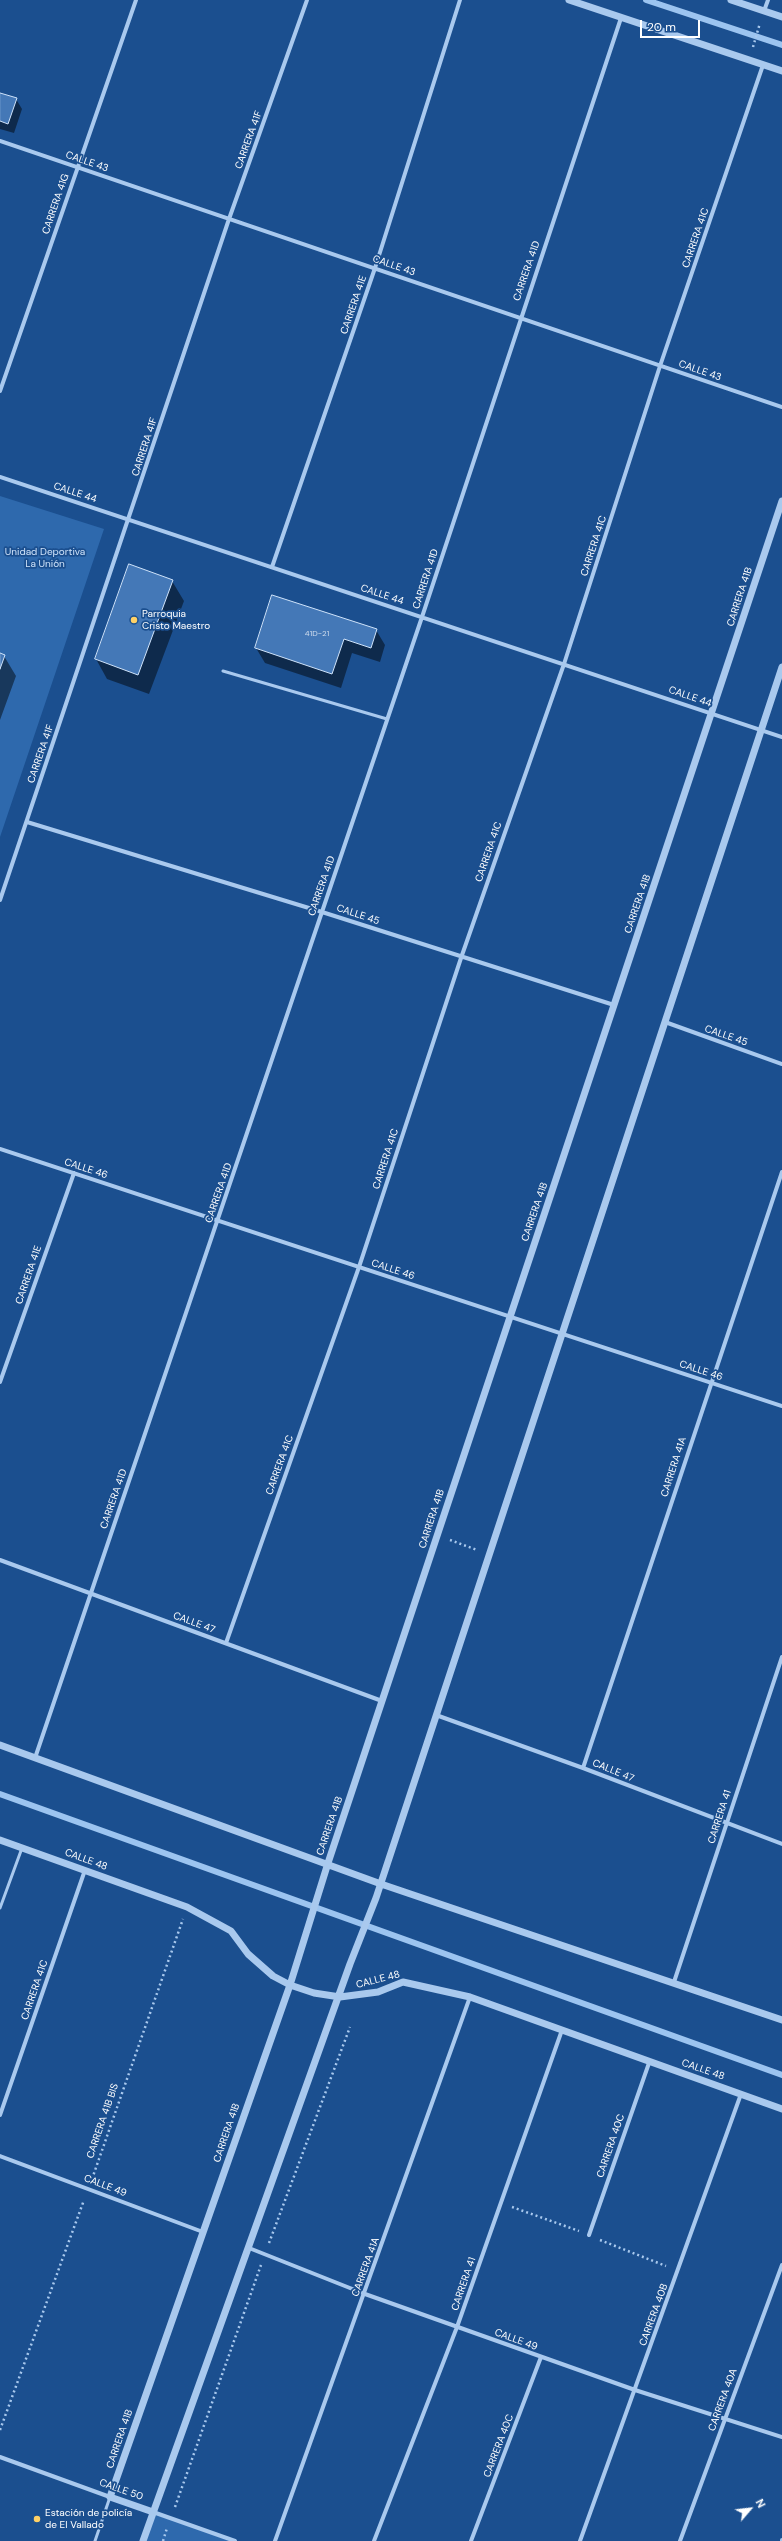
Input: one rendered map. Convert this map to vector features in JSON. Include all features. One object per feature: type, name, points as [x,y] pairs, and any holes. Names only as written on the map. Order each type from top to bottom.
[{"type":"street","name":"CARRERA 41G","points":[[0,391],[136,0]]},
{"type":"street","name":"CARRERA 41F","points":[[0,900],[229,219],[307,0]]},
{"type":"street","name":"CARRERA 41E","points":[[272,567],[375,268],[460,0]]},
{"type":"street","points":[[569,0],[782,71]]},
{"type":"street","points":[[731,0],[782,17]]},
{"type":"street","points":[[764,11],[768,0]]},
{"type":"street","name":"CARRERA 41D","points":[[35,1758],[89,1593],[218,1221],[422,617],[520,318],[622,18]]},
{"type":"street","name":"CARRERA 41C","points":[[226,1643],[359,1267],[461,958],[564,664],[660,366],[763,64]]},
{"type":"street","name":"CALLE 43","points":[[0,141],[782,407]]},
{"type":"street","name":"CALLE 44","points":[[0,477],[782,737]]},
{"type":"street","name":"CARRERA 41B","points":[[110,2497],[290,1985],[328,1863],[615,1006],[782,501]]},
{"type":"street","points":[[143,2541],[340,1997],[350,1964],[374,1905],[782,667]]},
{"type":"street","name":"CALLE 45","points":[[27,822],[322,912],[461,958],[615,1006]]},
{"type":"street","name":"CALLE 45","points":[[665,1022],[782,1064]]},
{"type":"street","name":"CALLE 46","points":[[0,1149],[782,1406]]},
{"type":"street","name":"CARRERA 41A","points":[[583,1768],[710,1382],[782,1172]]},
{"type":"street","name":"CARRERA 41E","points":[[0,1382],[74,1173]]},
{"type":"street","name":"CALLE 47","points":[[0,1560],[382,1701]]},
{"type":"street","name":"CARRERA 41","points":[[674,1982],[782,1657]]},
{"type":"street","name":"CALLE 47","points":[[436,1715],[583,1768],[726,1824],[782,1844]]},
{"type":"street","points":[[0,1745],[328,1863],[381,1884],[674,1982],[782,2020]]},
{"type":"street","name":"CALLE 48","points":[[0,1840],[187,1907],[231,1931],[248,1954],[273,1976],[290,1985],[314,1993],[340,1997],[378,1992],[402,1982],[470,1997],[649,2063],[782,2109]]},
{"type":"street","name":"CARRERA 41C","points":[[0,2115],[85,1870]]},
{"type":"street","name":"CARRERA 41A","points":[[275,2541],[365,2294],[470,1997]]},
{"type":"street","name":"CARRERA 41","points":[[374,2541],[457,2327],[562,2030]]},
{"type":"street","name":"CARRERA 40C","points":[[589,2235],[649,2063]]},
{"type":"street","name":"CARRERA 40B","points":[[580,2541],[742,2094]]},
{"type":"street","name":"CALLE 49","points":[[0,2156],[203,2232]]},
{"type":"street","name":"CALLE 49","points":[[249,2248],[365,2294],[541,2357],[635,2390],[782,2437]]},
{"type":"street","name":"CARRERA 40A","points":[[680,2541],[724,2418],[782,2265]]},
{"type":"street","name":"CARRERA 40C","points":[[472,2541],[541,2357]]},
{"type":"street","name":"CALLE 50","points":[[0,2457],[236,2541]]},
{"type":"lane","points":[[223,671],[387,720]]},
{"type":"lane","points":[[0,1908],[22,1848]]},
{"type":"lane","name":"CARRERA 41B","points":[[95,2541],[110,2497]]},
{"type":"path","points":[[752,47],[760,24]]},
{"type":"path","points":[[438,1535],[489,1554]]},
{"type":"path","name":"CARRERA 41B BIS","points":[[0,2430],[88,2188],[187,1907]]},
{"type":"path","points":[[162,2541],[265,2254],[350,2027]]},
{"type":"green space","name":"Unidad Deportiva La Unión","points":[[0,496],[104,529],[0,837]]},
{"type":"green space","points":[[153,2512],[235,2541],[143,2541]]},
{"type":"building","points":[[0,93],[17,98],[8,124],[0,121]]},
{"type":"building","name":"Parroquia Cristo Maestro","points":[[129,564],[173,580],[138,675],[95,659]]},
{"type":"building","points":[[272,595],[377,629],[371,648],[344,639],[332,674],[255,648]]},
{"type":"building","points":[[0,653],[5,655],[0,669]]},
{"type":"waterway","points":[[646,0],[782,45]]},
{"type":"waterway","points":[[0,1794],[782,2075]]},
{"type":"place","name":"Parroquia Cristo Maestro","points":[[134,620]]},
{"type":"place","name":"Estación de policía de El Vallado","points":[[37,2519]]}]
